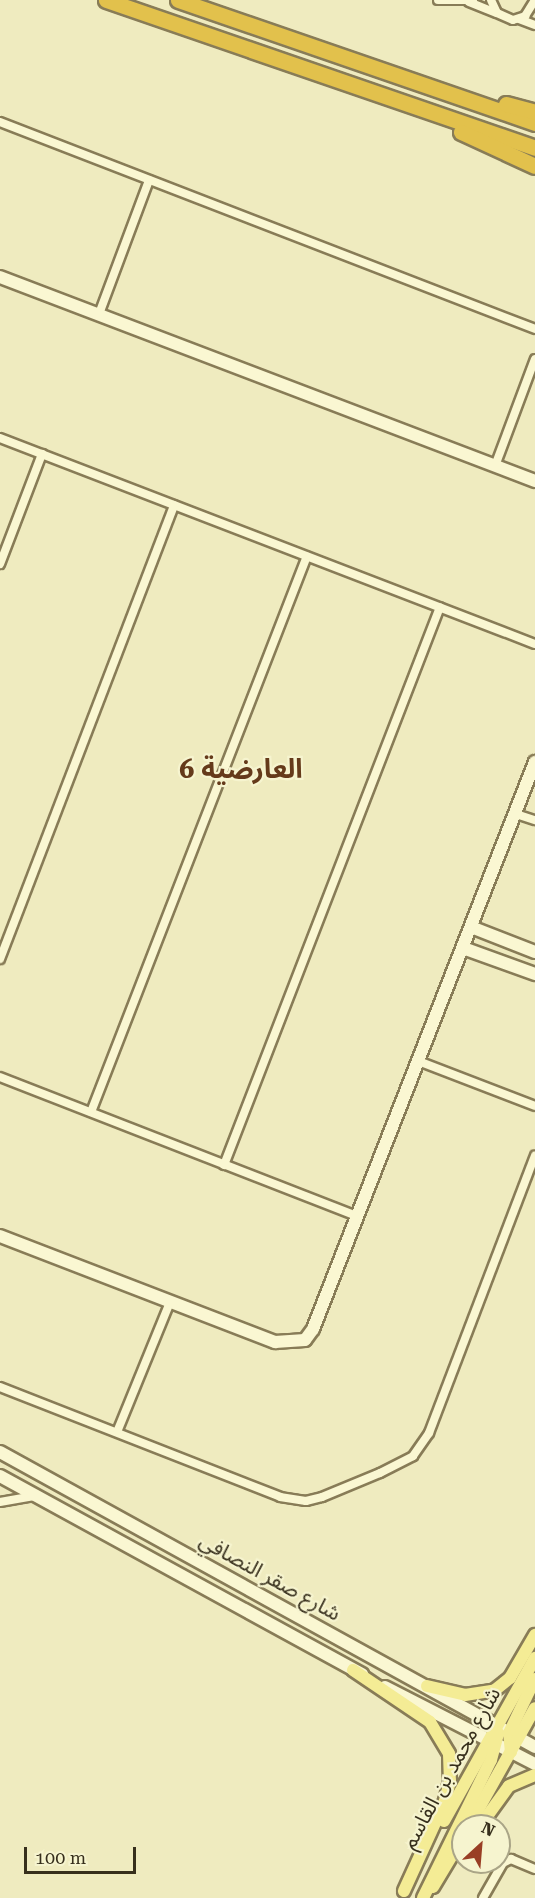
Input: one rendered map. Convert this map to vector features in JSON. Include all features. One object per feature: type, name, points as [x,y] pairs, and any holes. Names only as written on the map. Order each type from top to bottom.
[{"type":"highway","points":[[106,0],[398,103],[535,148]]},
{"type":"highway","points":[[178,0],[535,123]]},
{"type":"highway","points":[[398,103],[535,166]]},
{"type":"highway","points":[[478,104],[535,106]]},
{"type":"highway","points":[[518,106],[535,112]]},
{"type":"main road","points":[[427,1686],[465,1695],[495,1690],[510,1678],[535,1635]]},
{"type":"main road","name":"شارع محمد بن القاسم","points":[[498,1727],[535,1658]]},
{"type":"main road","points":[[353,1670],[430,1722],[449,1754],[451,1772],[445,1801],[402,1895]]},
{"type":"main road","points":[[512,1752],[514,1736],[535,1679]]},
{"type":"main road","points":[[514,1736],[535,1708]]},
{"type":"main road","points":[[424,1898],[498,1727]]},
{"type":"main road","name":"شارع محمد بن القاسم","points":[[402,1895],[493,1743]]},
{"type":"main road","name":"شارع محمد بن القاسم","points":[[476,1814],[512,1752]]},
{"type":"main road","points":[[489,1814],[509,1786],[535,1775]]},
{"type":"main road","name":"شارع محمد بن القاسم","points":[[424,1898],[451,1857]]},
{"type":"main road","points":[[444,1869],[451,1863]]},
{"type":"street","points":[[438,0],[471,1],[507,19],[519,19],[535,26]]},
{"type":"street","points":[[491,0],[496,13]]},
{"type":"street","points":[[519,19],[534,5]]},
{"type":"street","points":[[0,122],[535,329]]},
{"type":"street","points":[[99,314],[149,180]]},
{"type":"street","points":[[0,277],[535,481]]},
{"type":"street","points":[[495,466],[535,359]]},
{"type":"street","points":[[0,438],[535,644]]},
{"type":"street","points":[[0,564],[42,454]]},
{"type":"street","points":[[0,959],[174,505]]},
{"type":"street","points":[[91,1112],[307,556]]},
{"type":"street","points":[[224,1165],[440,607]]},
{"type":"street","points":[[0,1236],[275,1342],[305,1340],[313,1329],[535,762]]},
{"type":"street","points":[[516,814],[535,820]]},
{"type":"street","points":[[471,927],[535,952]]},
{"type":"street","points":[[464,948],[535,974]]},
{"type":"street","points":[[418,1060],[535,1106]]},
{"type":"street","points":[[0,1077],[357,1216]]},
{"type":"street","points":[[0,1387],[280,1497],[306,1501],[413,1456],[429,1433],[535,1156]]},
{"type":"street","points":[[117,1432],[170,1302]]},
{"type":"street","name":"شارع صقر النصافي","points":[[0,1452],[535,1747]]},
{"type":"street","name":"شارع صقر النصافي","points":[[0,1476],[353,1670],[535,1764]]},
{"type":"street","points":[[0,1502],[39,1496]]},
{"type":"street","points":[[483,1898],[503,1863],[511,1859],[535,1869]]},
{"type":"district","name":"العارضية 6","points":[[241,770]]}]
